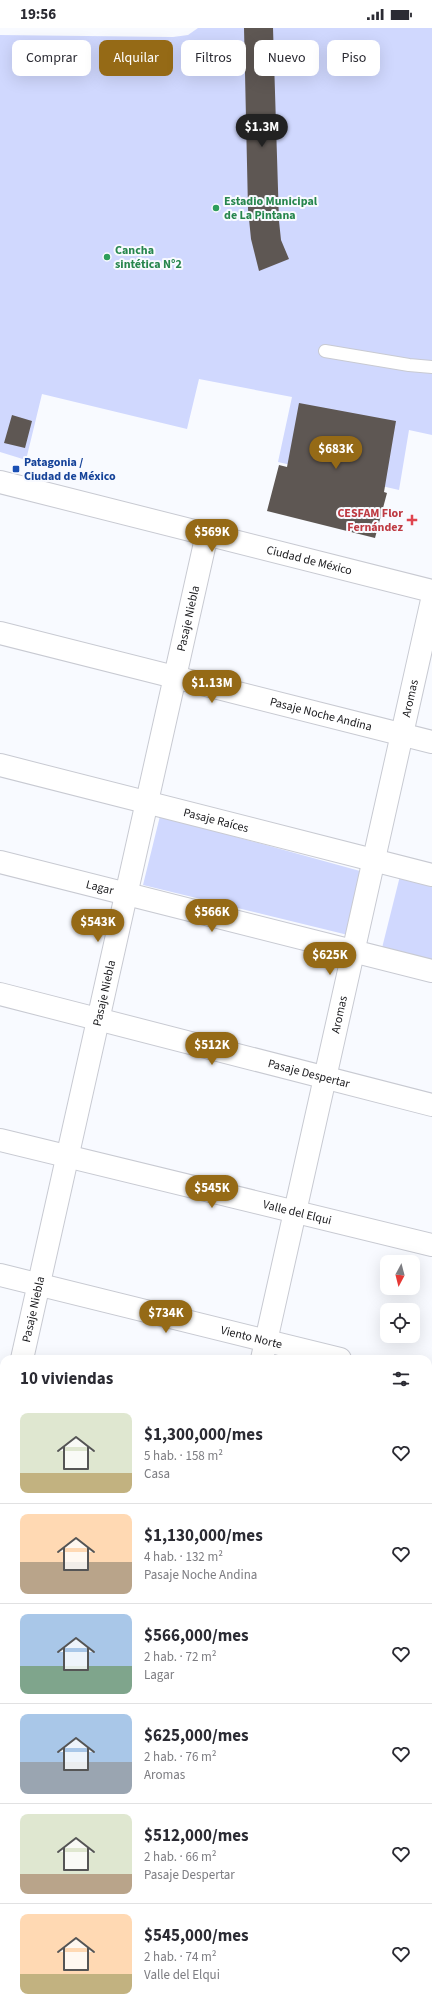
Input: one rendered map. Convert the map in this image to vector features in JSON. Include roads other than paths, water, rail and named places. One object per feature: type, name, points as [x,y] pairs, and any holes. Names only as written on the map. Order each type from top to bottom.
[{"type":"street","name":"Ciudad de México","points":[[0,482],[432,591]]},
{"type":"street","name":"Pasaje Niebla","points":[[23,1355],[207,534]]},
{"type":"street","name":"Aromas","points":[[264,1350],[432,600]]},
{"type":"street","name":"Pasaje Noche Andina","points":[[0,633],[432,742]]},
{"type":"street","name":"Pasaje Raíces","points":[[0,765],[432,875]]},
{"type":"street","name":"Lagar","points":[[0,862],[432,971]]},
{"type":"street","name":"Pasaje Despertar","points":[[0,994],[432,1105]]},
{"type":"street","name":"Valle del Elqui","points":[[0,1140],[432,1245]]},
{"type":"street","name":"Viento Norte","points":[[0,1275],[264,1350],[306,1355]]},
{"type":"lane","points":[[325,351],[409,365],[432,367]]},
{"type":"place","name":"Estadio Municipal de La Pintana","points":[[216,208]]},
{"type":"place","name":"Cancha sintética N°2","points":[[107,257]]},
{"type":"place","name":"Patagonia / Ciudad de México","points":[[16,469]]},
{"type":"place","name":"CESFAM Flor Fernández","points":[[412,520]]}]
